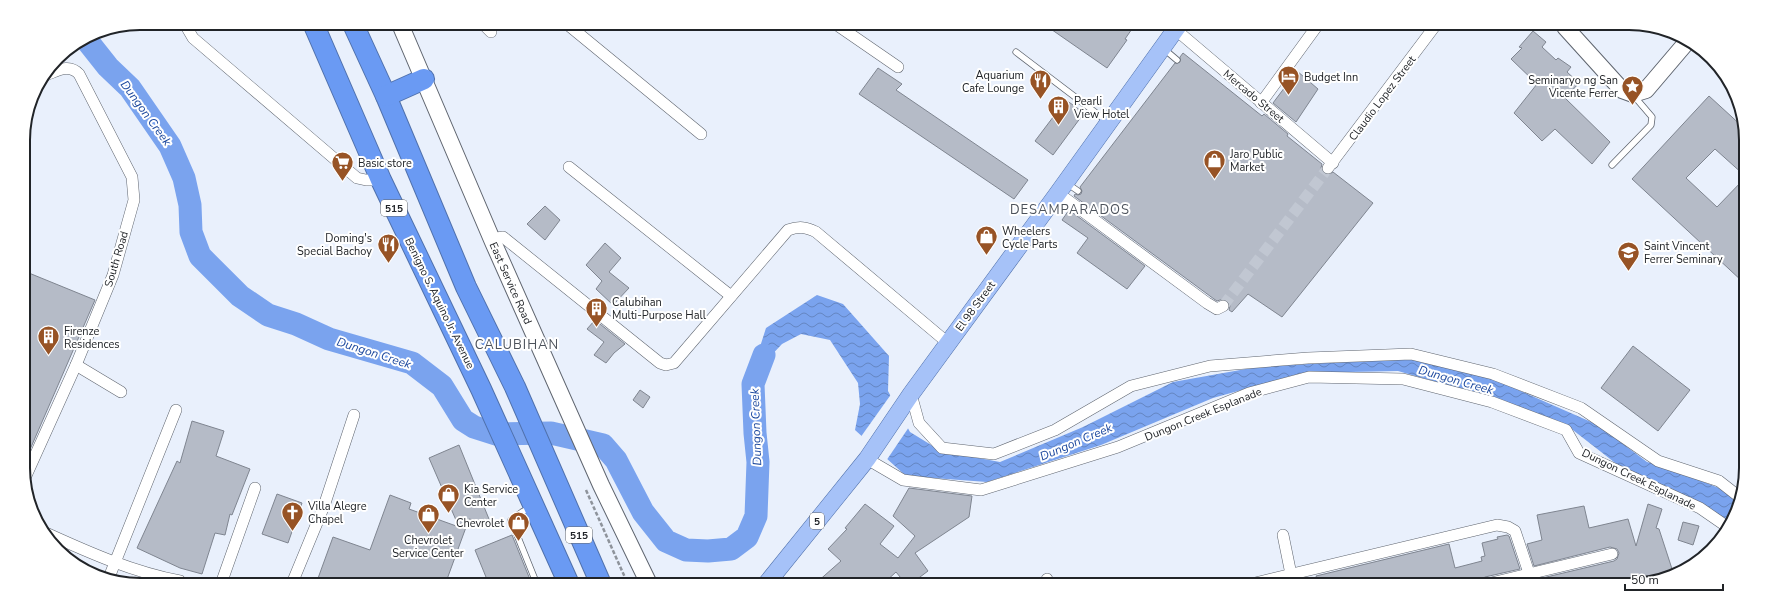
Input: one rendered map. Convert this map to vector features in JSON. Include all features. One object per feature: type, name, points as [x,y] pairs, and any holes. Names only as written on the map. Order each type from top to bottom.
[{"type":"highway","name":"Benigno S. Aquino Jr. Avenue","points":[[316,30],[381,180],[481,389],[566,578]]},
{"type":"highway","name":"515","points":[[356,30],[386,96],[466,287],[515,387],[598,578]]},
{"type":"highway","points":[[386,96],[424,79]]},
{"type":"highway","points":[[437,298],[466,287]]},
{"type":"main road","name":"El 98 Street","points":[[771,578],[867,459],[948,343],[1067,189],[1108,122],[1162,47],[1172,30]]},
{"type":"street","points":[[188,30],[193,38],[357,178],[366,180],[381,180]]},
{"type":"street","name":"East Service Road","points":[[403,30],[493,242],[601,485],[646,578]]},
{"type":"street","points":[[574,30],[701,134]]},
{"type":"street","points":[[844,30],[898,67]]},
{"type":"street","name":"Mercado Street","points":[[1177,30],[1331,166]]},
{"type":"street","points":[[1261,103],[1314,30]]},
{"type":"street","name":"Claudio Lopez Street","points":[[1331,166],[1432,30]]},
{"type":"street","points":[[1569,30],[1622,90],[1632,94],[1646,90],[1684,45]]},
{"type":"street","name":"South Road","points":[[30,467],[76,365],[113,275],[134,200],[132,177],[79,74],[76,70],[68,67],[53,72]]},
{"type":"street","points":[[569,167],[731,296]]},
{"type":"street","points":[[1067,189],[1207,303],[1220,307]]},
{"type":"street","points":[[493,242],[497,238],[503,237],[660,362],[666,365],[674,363],[788,230],[797,227],[807,228],[816,232],[948,343]]},
{"type":"street","points":[[911,394],[919,423],[942,448],[994,454],[1055,430],[1131,386],[1210,366],[1308,358],[1411,354],[1492,374],[1581,408],[1658,461],[1719,481],[1736,494]]},
{"type":"street","points":[[76,365],[121,392]]},
{"type":"street","name":"Dungon Creek Esplanade","points":[[867,459],[903,480],[981,490],[1118,447],[1249,393],[1309,377],[1403,379],[1492,402],[1566,430],[1579,453],[1700,508],[1723,524]]},
{"type":"street","points":[[111,574],[176,410]]},
{"type":"street","points":[[294,578],[324,506],[354,415]]},
{"type":"street","points":[[223,578],[255,488]]},
{"type":"street","points":[[1296,578],[1497,526],[1508,527],[1515,531],[1531,578]]},
{"type":"street","points":[[1283,535],[1292,578]]},
{"type":"street","points":[[55,538],[115,564],[163,578]]},
{"type":"street","points":[[1534,578],[1612,554]]},
{"type":"lane","points":[[1162,47],[1178,60]]},
{"type":"lane","points":[[1016,52],[1108,122]]},
{"type":"lane","points":[[1612,165],[1651,125],[1652,117],[1635,100],[1632,94]]},
{"type":"lane","points":[[531,498],[522,512],[511,520],[534,578]]},
{"type":"path","points":[[584,486],[625,578]]},
{"type":"water","points":[[817,295],[843,304],[889,356],[888,391],[910,432],[941,451],[1000,462],[1083,427],[1173,382],[1257,367],[1411,358],[1491,378],[1598,425],[1647,462],[1666,467],[1719,488],[1734,500],[1725,520],[1623,469],[1569,427],[1495,399],[1398,371],[1302,373],[1213,398],[1101,445],[987,482],[906,476],[855,430],[860,404],[858,383],[830,340],[801,334],[782,344],[765,362],[753,384],[759,350],[766,328]]},
{"type":"pier","points":[[892,393],[909,427],[886,461],[860,438]]},
{"type":"building","points":[[1052,30],[1131,30],[1125,39],[1127,40],[1107,68]]},
{"type":"building","points":[[1533,31],[1546,42],[1542,47],[1556,60],[1558,58],[1571,67],[1567,72],[1579,83],[1565,98],[1610,142],[1592,164],[1555,129],[1542,141],[1514,113],[1537,84],[1511,59],[1522,48],[1519,47]]},
{"type":"building","name":"Jaro Public Market","points":[[1183,53],[1262,116],[1264,114],[1288,134],[1287,136],[1322,164],[1321,168],[1324,173],[1328,175],[1333,172],[1373,203],[1282,317],[1248,294],[1232,312],[1229,310],[1230,306],[1227,300],[1223,299],[1217,301],[1214,299],[1074,196],[1075,194],[1081,194],[1082,191],[1080,187],[1175,63],[1180,62],[1180,57]]},
{"type":"building","points":[[878,68],[902,84],[896,90],[1028,180],[1014,199],[859,94]]},
{"type":"building","points":[[1297,71],[1318,89],[1296,122],[1273,103]]},
{"type":"building","points":[[1709,96],[1738,122],[1739,171],[1715,149],[1686,178],[1717,207],[1739,184],[1739,278],[1632,179]]},
{"type":"building","name":"Pearli View Hotel","points":[[1066,100],[1084,113],[1053,155],[1035,141]]},
{"type":"building","points":[[545,206],[560,220],[545,240],[527,224]]},
{"type":"building","points":[[1069,210],[1145,266],[1127,289],[1077,253],[1088,238],[1062,220]]},
{"type":"building","points":[[605,243],[621,258],[609,272],[629,288],[613,305],[596,289],[602,281],[586,265]]},
{"type":"building","name":"Firenze Residences","points":[[30,273],[95,300],[30,450]]},
{"type":"building","points":[[595,320],[625,344],[614,353],[606,363],[594,355],[604,342],[587,329]]},
{"type":"building","points":[[1633,346],[1690,390],[1658,431],[1601,388]]},
{"type":"building","points":[[640,390],[650,397],[643,408],[633,400]]},
{"type":"building","points":[[192,421],[224,431],[216,456],[250,469],[232,515],[230,514],[225,535],[215,533],[202,574],[180,568],[137,548],[177,461],[180,463]]},
{"type":"building","points":[[459,445],[491,524],[469,519],[447,578],[318,578],[333,537],[370,550],[390,495],[411,503],[409,509],[459,527],[429,458]]},
{"type":"building","points":[[909,488],[972,496],[969,517],[915,553],[928,571],[919,578],[901,578],[896,572],[889,578],[822,578],[841,561],[828,549],[847,529],[845,528],[865,504],[894,526],[880,544],[898,558],[915,536],[893,516]]},
{"type":"building","points":[[277,494],[302,503],[288,543],[262,534]]},
{"type":"building","points":[[1648,504],[1662,509],[1656,528],[1659,529],[1672,569],[1651,576],[1637,578],[1542,578],[1614,561],[1617,559],[1619,553],[1617,549],[1610,547],[1534,566],[1527,544],[1542,540],[1537,515],[1584,506],[1589,528],[1628,519],[1636,546]]},
{"type":"building","points":[[1683,522],[1699,526],[1693,545],[1678,540]]},
{"type":"building","points":[[512,535],[529,578],[486,578],[475,550]]},
{"type":"building","points":[[1509,536],[1520,569],[1484,578],[1317,578],[1316,576],[1449,544],[1455,568],[1482,561],[1481,557],[1485,556],[1482,543],[1498,539],[1497,537]]},
{"type":"waterway","name":"Dungon Creek","points":[[89,42],[108,67],[130,88],[170,146],[184,178],[190,205],[191,232],[200,256],[240,296],[268,315],[296,324],[329,339],[412,363],[442,386],[463,420],[474,427],[496,434],[551,433],[603,445],[616,460],[643,512],[666,541],[686,550],[708,551],[731,549],[747,537],[756,516],[758,462],[753,384],[764,355]]},
{"type":"tunnel","points":[[1223,306],[1328,168]]},
{"type":"place","name":"Budget Inn","points":[[1289,96]]},
{"type":"place","name":"Aquarium Cafe Lounge","points":[[1040,100]]},
{"type":"place","name":"Seminaryo ng San Vicente Ferrer","points":[[1633,106]]},
{"type":"place","name":"Pearli View Hotel","points":[[1059,126]]},
{"type":"place","name":"Jaro Public Market","points":[[1214,180]]},
{"type":"place","name":"Basic store","points":[[342,182]]},
{"type":"place","name":"Wheelers Cycle Parts","points":[[987,256]]},
{"type":"place","name":"Doming's Special Bachoy","points":[[388,264]]},
{"type":"place","name":"Saint Vincent Ferrer Seminary","points":[[1628,272]]},
{"type":"place","name":"Calubihan Multi-Purpose Hall","points":[[597,328]]},
{"type":"place","name":"Firenze Residences","points":[[48,356]]},
{"type":"place","name":"Kia Service Center","points":[[449,514]]},
{"type":"place","name":"Villa Alegre Chapel","points":[[293,532]]},
{"type":"place","name":"Chevrolet Service Center","points":[[428,534]]},
{"type":"place","name":"Chevrolet","points":[[519,542]]},
{"type":"district","name":"DESAMPARADOS","points":[[1070,209]]},
{"type":"district","name":"CALUBIHAN","points":[[517,344]]}]
